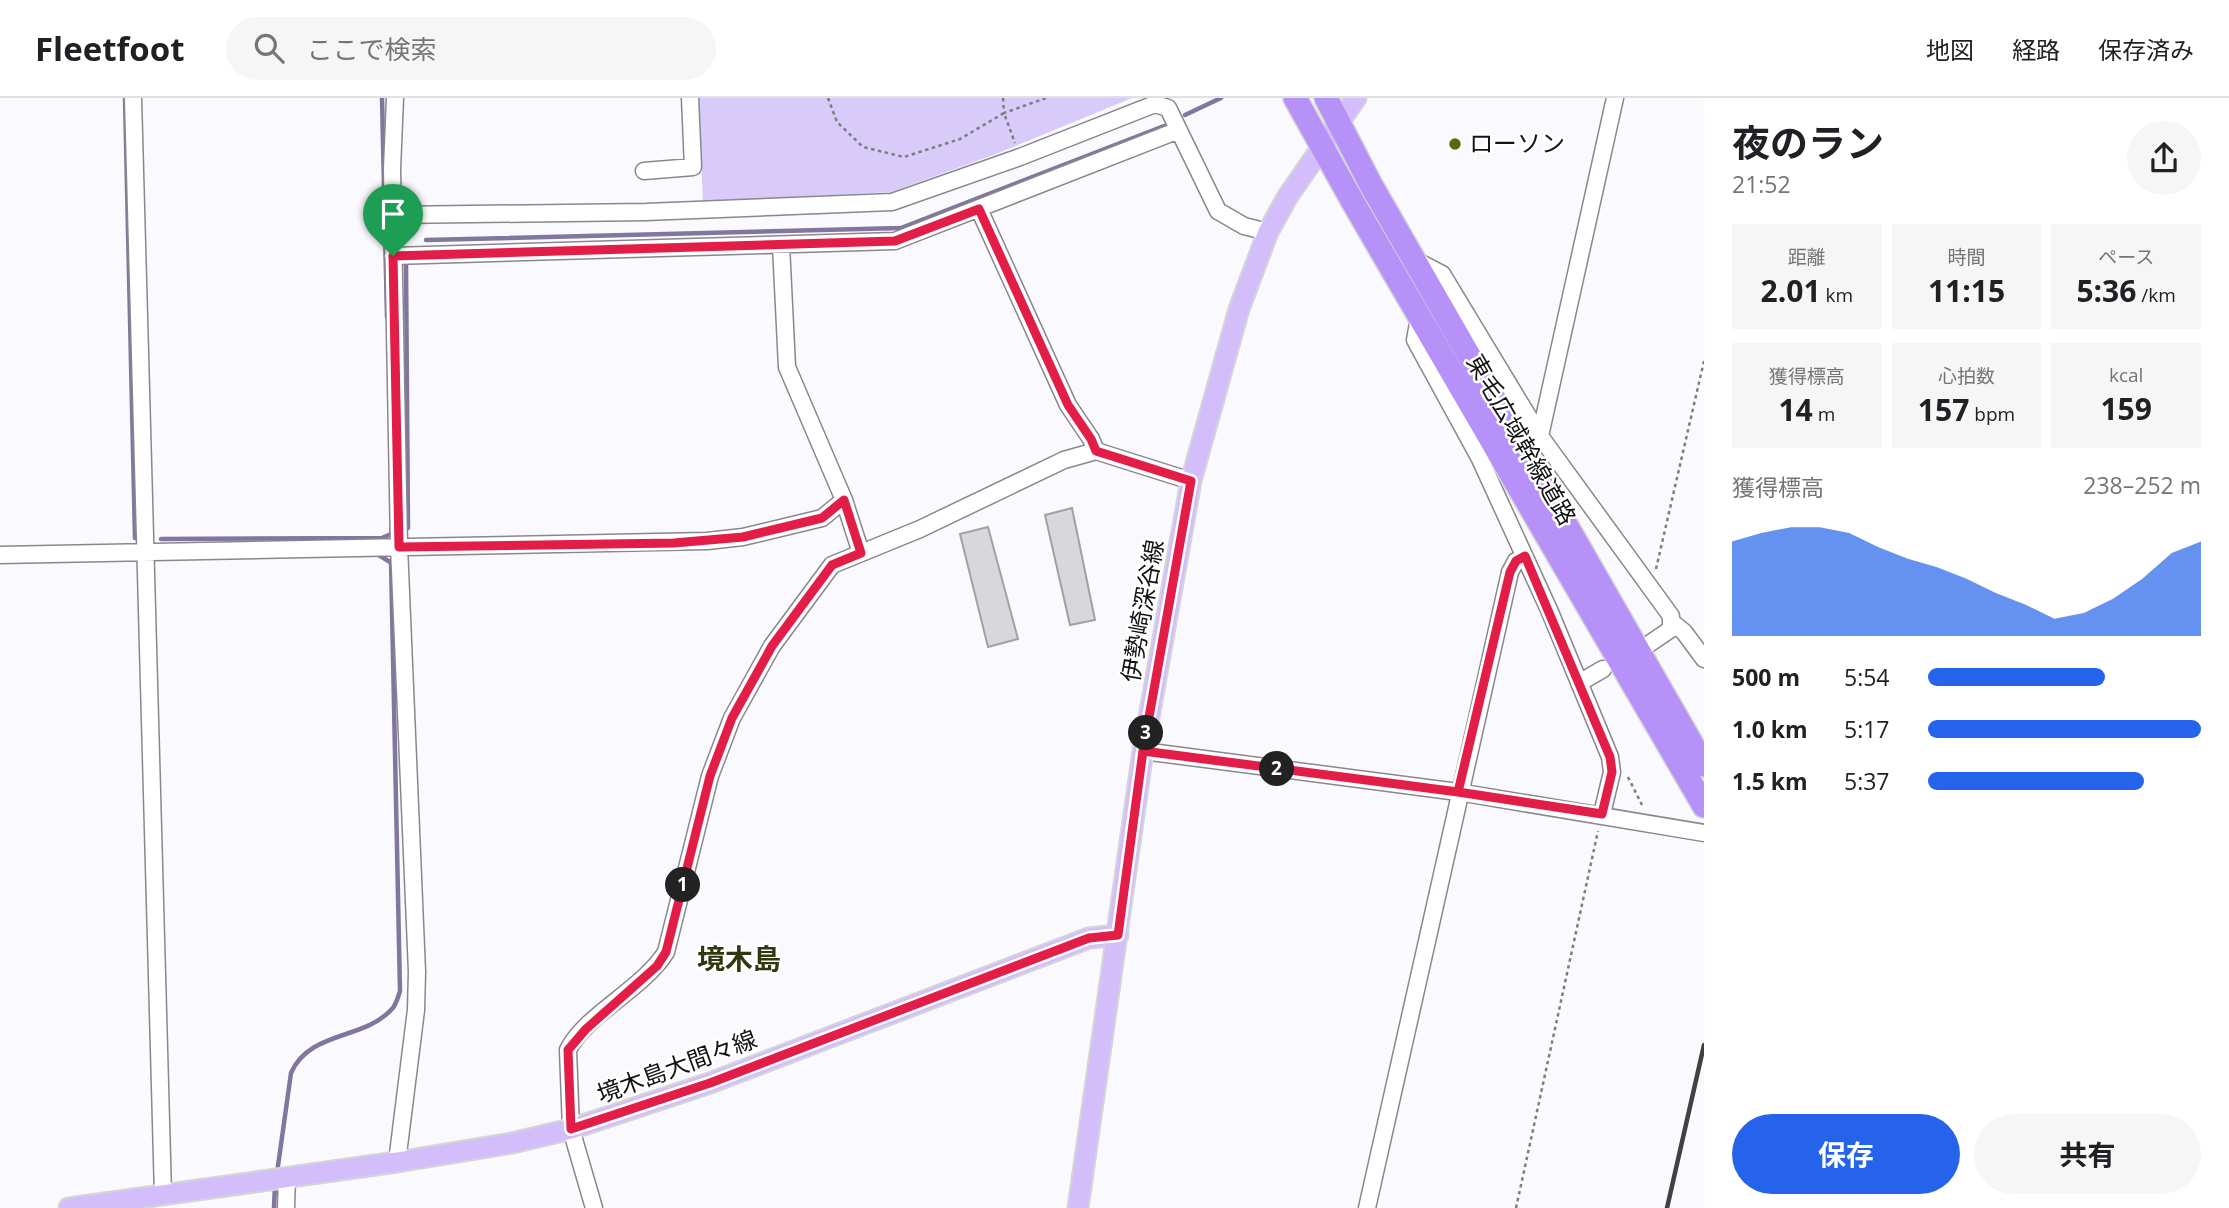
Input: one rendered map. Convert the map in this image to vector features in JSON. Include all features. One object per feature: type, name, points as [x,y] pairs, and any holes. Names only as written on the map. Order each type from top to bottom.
[{"type":"highway","name":"東毛広域幹線道路","points":[[1295,98],[1419,317],[1701,801]]},
{"type":"highway","name":"東毛広域幹線道路","points":[[1326,98],[1371,185],[1704,765]]},
{"type":"main road","name":"伊勢崎深谷線","points":[[1078,1208],[1143,751],[1191,481],[1239,309],[1268,232],[1288,196],[1356,98]]},
{"type":"main road","name":"境木島大間々線","points":[[69,1208],[397,1162],[512,1143],[571,1129],[710,1083],[1089,938],[1118,935]]},
{"type":"street","points":[[134,98],[163,1195]]},
{"type":"street","points":[[395,98],[392,169],[399,547],[417,985],[397,1162]]},
{"type":"street","points":[[643,172],[693,167],[690,98]]},
{"type":"street","points":[[1540,436],[1615,98]]},
{"type":"street","points":[[393,215],[646,212],[892,202],[1020,157],[1155,104],[1168,108],[1218,211],[1244,226],[1268,232]]},
{"type":"street","points":[[393,256],[895,241],[1179,130]]},
{"type":"street","points":[[979,209],[1068,405],[1096,451]]},
{"type":"street","points":[[781,245],[787,367],[844,500],[861,553]]},
{"type":"street","points":[[1415,260],[1442,274],[1540,436],[1671,615],[1671,629],[1648,644]]},
{"type":"street","points":[[1419,317],[1415,340],[1480,460],[1525,556],[1610,757],[1612,772],[1602,814]]},
{"type":"street","points":[[594,1208],[571,1129],[568,1050],[586,1029],[657,966],[666,952],[710,776],[732,718],[772,646],[832,565],[920,529],[1064,460],[1096,451],[1191,481]]},
{"type":"street","points":[[0,555],[674,543],[743,537],[822,518],[844,500]]},
{"type":"street","points":[[1367,1208],[1458,792],[1510,572],[1516,561],[1525,556]]},
{"type":"street","points":[[1673,624],[1684,632],[1704,659]]},
{"type":"street","points":[[1579,683],[1603,669]]},
{"type":"street","points":[[1143,751],[1458,792],[1704,833]]},
{"type":"street","points":[[286,1208],[287,1177]]},
{"type":"path","points":[[828,98],[837,122],[863,147],[904,157],[960,139],[1004,113],[1045,98]]},
{"type":"path","points":[[1003,98],[1004,113],[1016,146]]},
{"type":"path","points":[[1644,579],[1657,568],[1704,361]]},
{"type":"path","points":[[1612,772],[1620,769],[1625,771],[1652,825]]},
{"type":"path","points":[[1516,1208],[1602,814]]},
{"type":"shaded area","points":[[698,98],[1132,98],[996,154],[891,192],[703,202]]},
{"type":"building","points":[[1072,508],[1095,620],[1070,625],[1045,515]]},
{"type":"building","points":[[988,527],[1018,639],[988,647],[960,534]]},
{"type":"waterway","points":[[125,98],[135,538]]},
{"type":"waterway","points":[[382,98],[387,317]]},
{"type":"waterway","points":[[1185,115],[1221,98]]},
{"type":"waterway","points":[[426,240],[901,228],[1164,126]]},
{"type":"waterway","points":[[406,263],[408,528]]},
{"type":"waterway","points":[[161,539],[382,538],[391,534],[392,529]]},
{"type":"waterway","points":[[377,554],[390,562]]},
{"type":"waterway","points":[[277,1173],[291,1073],[299,1059],[323,1043],[379,1020],[393,1008],[400,991],[391,561]]},
{"type":"waterway","points":[[274,1208],[275,1185]]},
{"type":"railway","points":[[1667,1208],[1704,1045]]},
{"type":"place","name":"ローソン","points":[[1455,144]]},
{"type":"district","name":"境木島","points":[[739,959]]},
{"type":"route","points":[[393,256],[399,547],[707,541],[779,530],[822,518],[844,500],[861,553],[832,565],[772,646],[732,718],[710,776],[666,952],[657,966],[571,1043],[568,1050],[566,1058],[571,1129],[710,1083],[1089,938],[1105,934],[1118,935],[1143,751],[1222,762],[1458,792],[1510,572],[1516,561],[1525,556],[1610,757],[1612,772],[1602,814],[1458,792],[1143,751],[1191,481],[1096,451],[1068,405],[979,209],[895,241],[393,256]]}]
